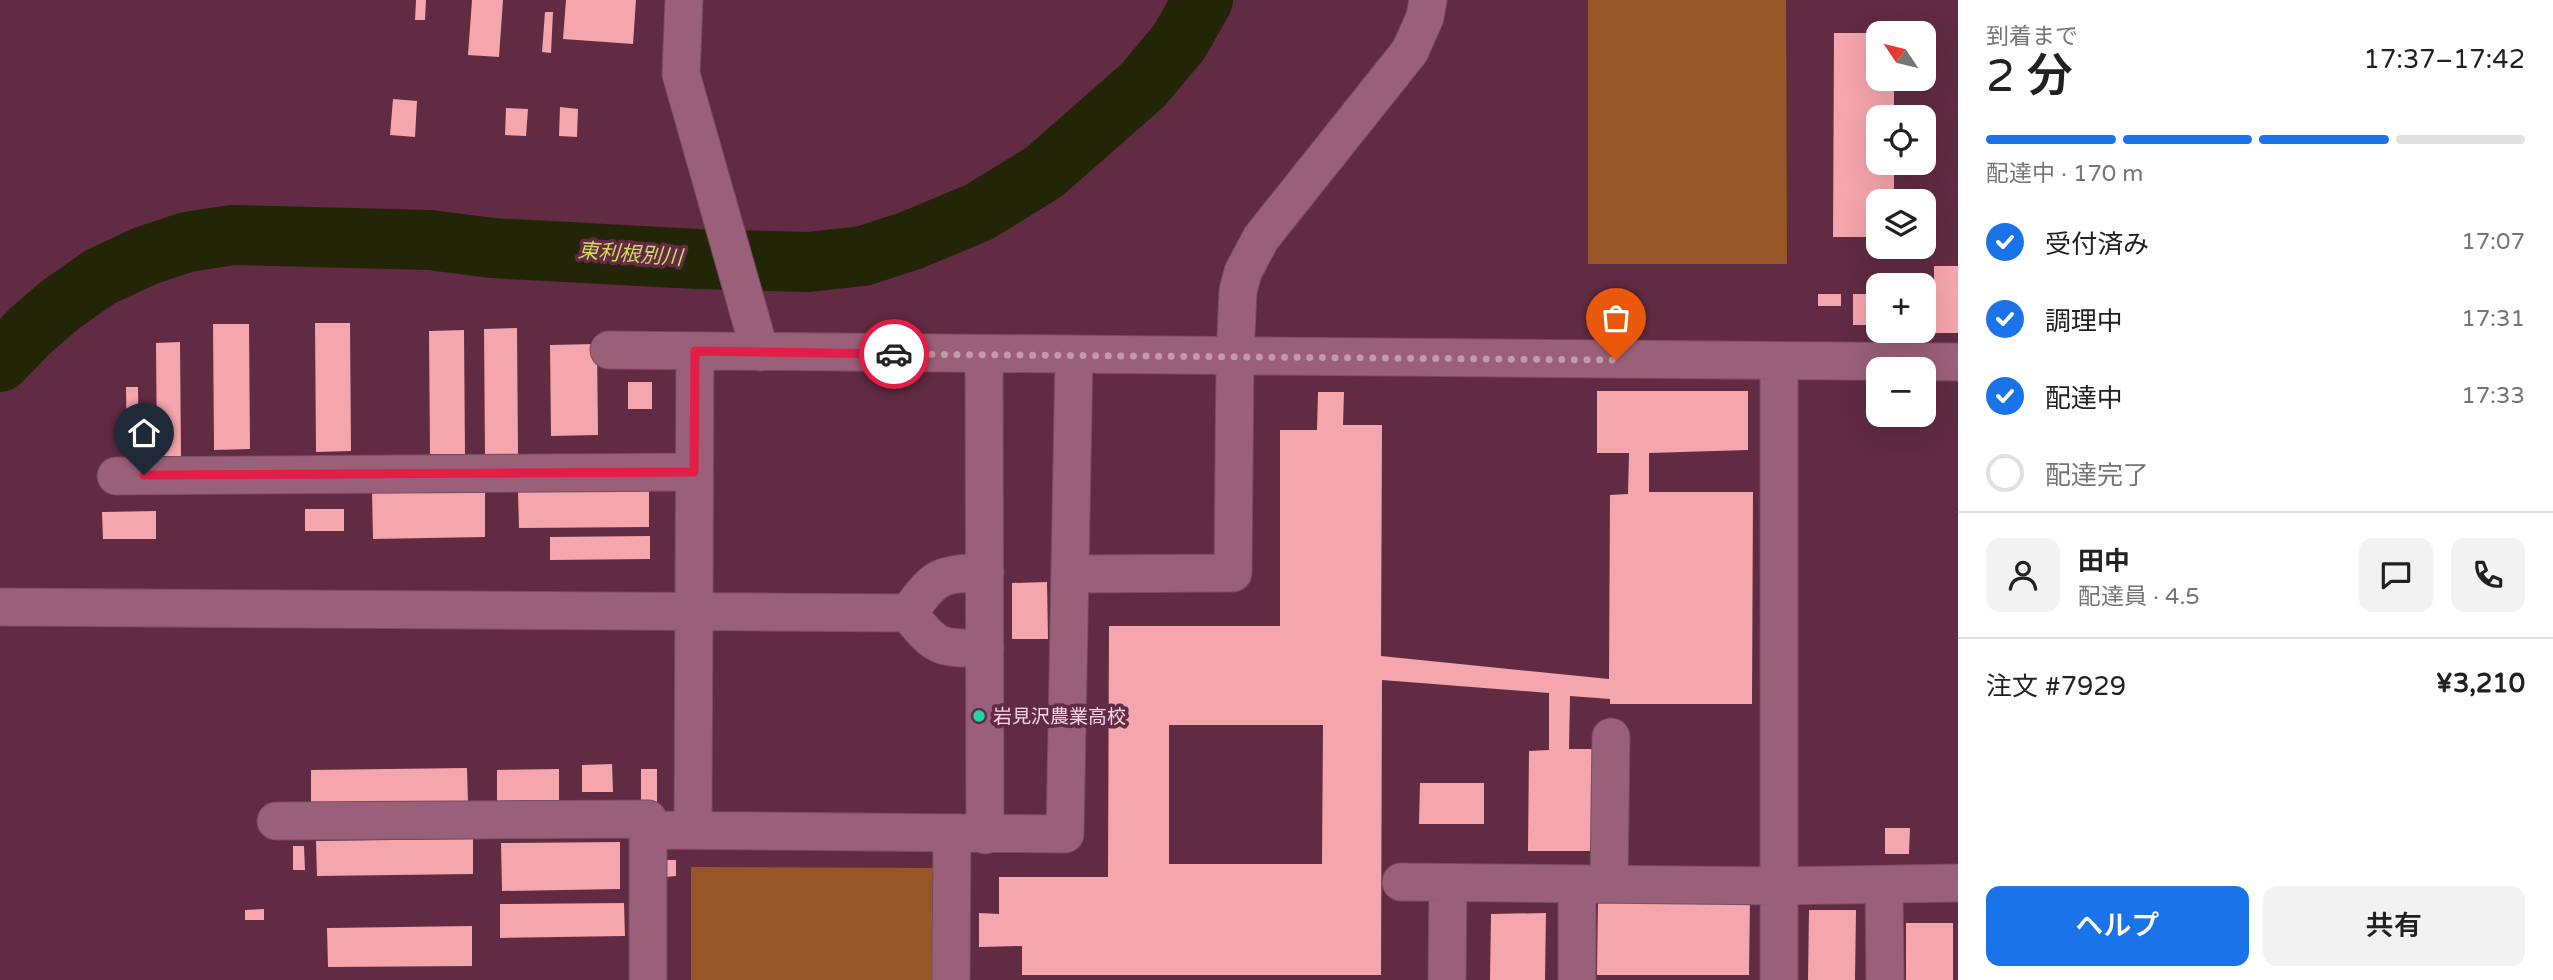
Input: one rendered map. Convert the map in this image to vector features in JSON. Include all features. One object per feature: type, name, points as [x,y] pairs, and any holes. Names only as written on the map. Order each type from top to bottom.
[{"type":"lane","points":[[684,0],[681,74],[755,335]]},
{"type":"lane","points":[[1071,574],[1233,573],[1235,358],[1238,291],[1243,272],[1261,237],[1405,58],[1419,33],[1428,0]]},
{"type":"lane","points":[[609,351],[695,351],[755,335],[984,355],[1958,362]]},
{"type":"lane","points":[[694,830],[692,612],[695,351]]},
{"type":"lane","points":[[951,980],[968,835],[985,648],[984,355]]},
{"type":"lane","points":[[647,830],[1065,834],[1074,356]]},
{"type":"lane","points":[[1779,361],[1779,980]]},
{"type":"lane","points":[[116,475],[694,472]]},
{"type":"lane","points":[[0,607],[908,613],[937,579],[950,574],[985,572]]},
{"type":"lane","points":[[908,613],[929,639],[943,647],[985,648]]},
{"type":"lane","points":[[1577,980],[1593,884],[1611,737]]},
{"type":"lane","points":[[276,821],[648,819],[648,980]]},
{"type":"lane","points":[[1401,882],[1779,886],[1958,883]]},
{"type":"lane","points":[[1447,980],[1448,883]]},
{"type":"lane","points":[[1884,885],[1885,980]]},
{"type":"shaded area","points":[[1588,0],[1786,0],[1787,264],[1588,264]]},
{"type":"shaded area","points":[[691,867],[934,868],[936,980],[691,980]]},
{"type":"building","points":[[416,0],[426,0],[425,20],[415,20]]},
{"type":"building","points":[[472,0],[503,0],[499,57],[468,55]]},
{"type":"building","points":[[566,0],[636,0],[633,44],[563,39]]},
{"type":"building","points":[[545,12],[553,12],[551,53],[542,52]]},
{"type":"building","points":[[1834,33],[1866,33],[1866,91],[1894,91],[1894,105],[1866,105],[1866,175],[1894,175],[1894,189],[1866,189],[1866,237],[1833,237]]},
{"type":"building","points":[[393,99],[417,101],[415,137],[390,135]]},
{"type":"building","points":[[560,107],[578,109],[577,137],[559,136]]},
{"type":"building","points":[[506,108],[528,109],[526,136],[505,135]]},
{"type":"building","points":[[1934,266],[1958,266],[1958,333],[1936,333]]},
{"type":"building","points":[[1818,294],[1841,294],[1841,306],[1818,306]]},
{"type":"building","points":[[1853,294],[1866,294],[1866,325],[1853,325]]},
{"type":"building","points":[[315,323],[350,323],[351,451],[316,452]]},
{"type":"building","points":[[213,324],[249,324],[250,449],[214,450]]},
{"type":"building","points":[[517,328],[518,454],[485,454],[484,329]]},
{"type":"building","points":[[464,330],[465,454],[430,454],[429,331]]},
{"type":"building","points":[[180,342],[181,456],[157,456],[156,343]]},
{"type":"building","points":[[597,344],[598,435],[551,436],[550,345]]},
{"type":"building","points":[[628,382],[652,382],[652,409],[628,409]]},
{"type":"building","points":[[126,387],[138,387],[139,455],[127,455]]},
{"type":"building","points":[[1597,391],[1748,391],[1748,450],[1649,453],[1649,492],[1753,492],[1752,704],[1610,704],[1610,699],[1570,696],[1569,749],[1594,749],[1594,851],[1528,851],[1529,751],[1549,750],[1549,693],[1382,680],[1381,975],[1022,975],[1022,946],[979,947],[979,913],[999,914],[999,877],[1108,877],[1109,626],[1280,626],[1280,430],[1317,430],[1318,392],[1344,392],[1343,425],[1382,425],[1381,656],[1609,679],[1610,495],[1628,494],[1629,453],[1597,453]],"holes":[[[1169,725],[1323,725],[1322,864],[1169,864]]]},
{"type":"building","points":[[649,489],[649,527],[519,528],[518,491]]},
{"type":"building","points":[[485,491],[485,537],[373,539],[372,492]]},
{"type":"building","points":[[305,509],[344,509],[344,531],[305,531]]},
{"type":"building","points":[[156,511],[156,539],[103,539],[102,512]]},
{"type":"building","points":[[650,536],[650,559],[550,560],[550,537]]},
{"type":"building","points":[[1047,582],[1048,639],[1012,639],[1012,583]]},
{"type":"building","points":[[612,764],[613,792],[582,792],[582,765]]},
{"type":"building","points":[[467,768],[468,802],[311,804],[311,770]]},
{"type":"building","points":[[559,769],[559,800],[497,801],[497,770]]},
{"type":"building","points":[[641,769],[657,769],[657,802],[641,803]]},
{"type":"building","points":[[1420,783],[1484,783],[1484,824],[1419,824]]},
{"type":"building","points":[[1885,828],[1910,828],[1909,854],[1885,854]]},
{"type":"building","points":[[473,839],[473,874],[317,876],[316,841]]},
{"type":"building","points":[[620,842],[620,889],[502,891],[501,843]]},
{"type":"building","points":[[293,846],[304,846],[305,870],[293,870]]},
{"type":"building","points":[[666,860],[676,860],[676,876],[666,877]]},
{"type":"building","points":[[1598,900],[1750,900],[1749,975],[1597,975]]},
{"type":"building","points":[[624,903],[625,936],[500,938],[500,904]]},
{"type":"building","points":[[264,909],[264,920],[245,920],[245,910]]},
{"type":"building","points":[[1809,910],[1856,910],[1855,980],[1808,980]]},
{"type":"building","points":[[1546,913],[1545,980],[1490,980],[1491,914]]},
{"type":"building","points":[[1906,923],[1953,923],[1953,980],[1906,980]]},
{"type":"building","points":[[472,926],[472,966],[328,967],[327,928]]},
{"type":"waterway","name":"東利根別川","points":[[0,362],[60,305],[100,277],[145,256],[187,242],[233,235],[430,240],[492,248],[697,259],[808,262],[863,256],[912,240],[979,212],[1044,172],[1143,85],[1179,42],[1203,0]]},
{"type":"way so far","points":[[894,354],[1616,360]]},
{"type":"place","name":"岩見沢農業高校","points":[[979,716]]},
{"type":"route","points":[[144,475],[694,472],[695,351],[894,354]]}]
